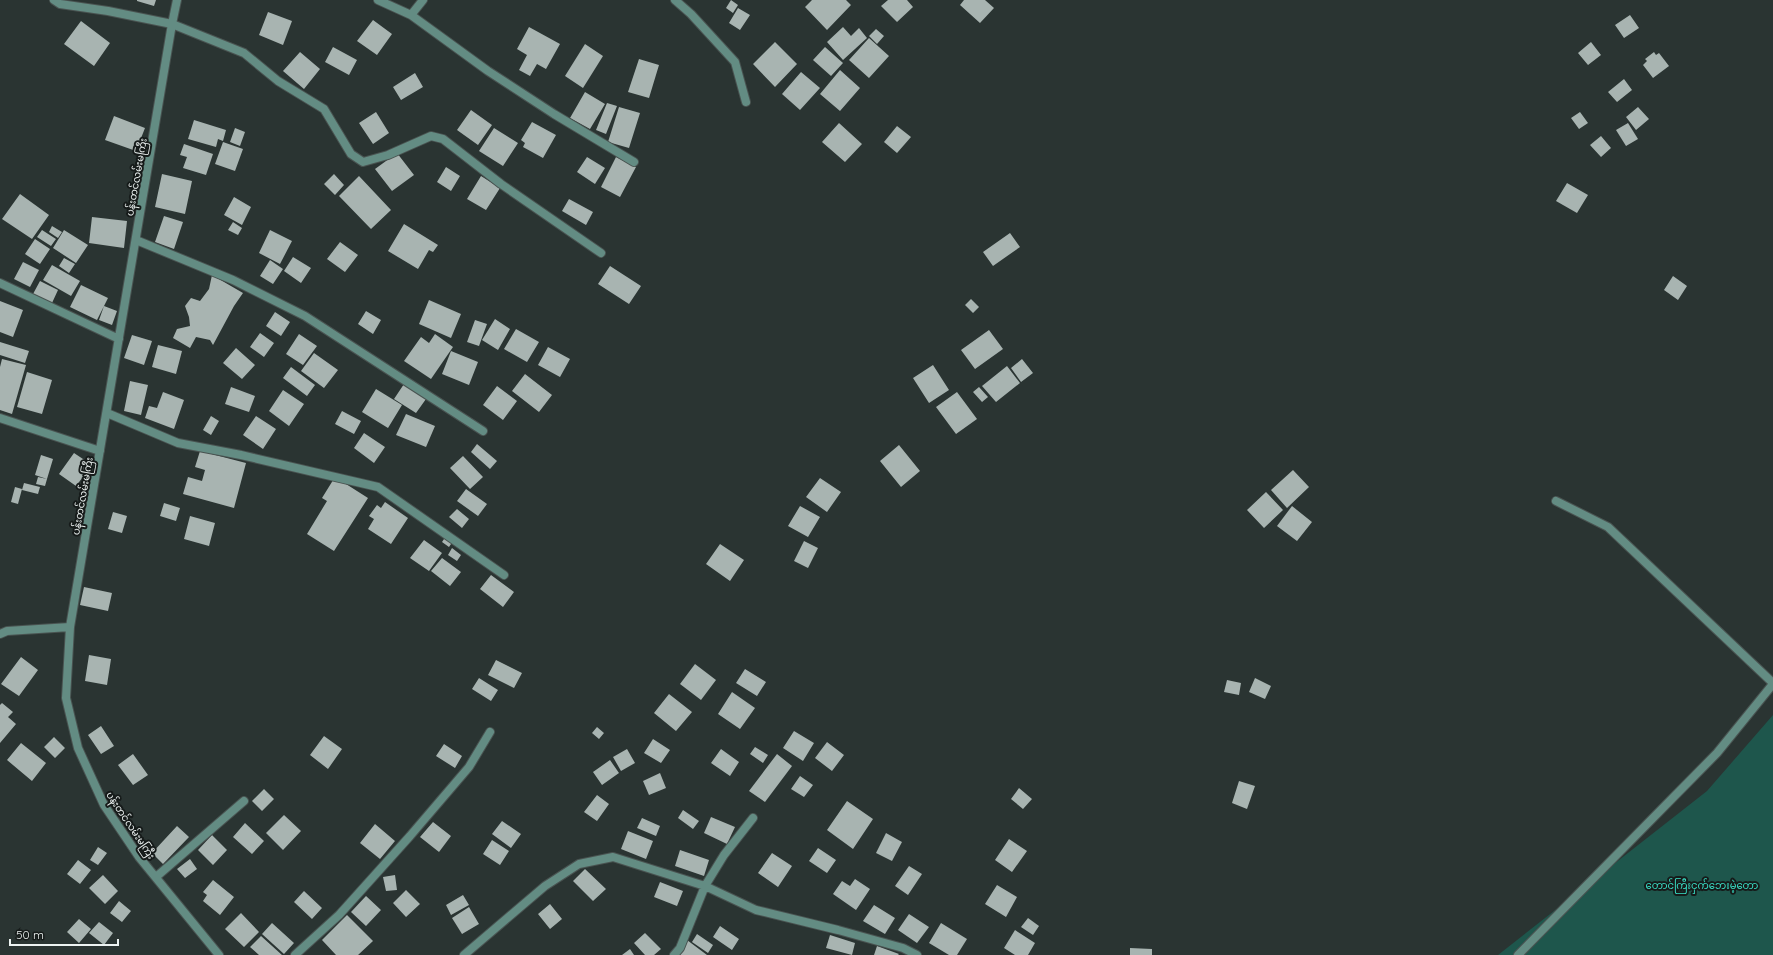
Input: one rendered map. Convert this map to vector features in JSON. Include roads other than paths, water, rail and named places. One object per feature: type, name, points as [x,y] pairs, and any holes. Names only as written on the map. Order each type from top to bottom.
[{"type":"street","points":[[54,0],[60,4],[108,11],[172,24],[244,53],[278,80],[324,109],[351,154],[363,162],[388,155],[431,136],[444,139],[501,184],[601,253]]},
{"type":"street","name":"ပန်းတင်လမ်းမကြီး","points":[[178,0],[172,24],[70,627],[66,698],[78,748],[104,805],[139,857],[219,955]]},
{"type":"street","points":[[378,0],[412,15],[488,72],[634,162]]},
{"type":"street","points":[[412,15],[423,0]]},
{"type":"street","points":[[675,0],[691,14],[734,62],[746,102]]},
{"type":"street","points":[[136,240],[233,280],[305,316],[483,431]]},
{"type":"street","points":[[0,283],[119,339]]},
{"type":"street","points":[[107,413],[178,443],[240,455],[378,487],[504,575]]},
{"type":"street","points":[[0,418],[100,451]]},
{"type":"street","points":[[1518,955],[1717,753],[1773,684],[1608,527],[1556,501]]},
{"type":"street","points":[[0,634],[7,632],[70,627]]},
{"type":"street","points":[[295,955],[340,915],[410,836],[469,767],[490,732]]},
{"type":"street","points":[[156,878],[244,801]]},
{"type":"street","points":[[674,955],[680,948],[705,886],[724,855],[753,818]]},
{"type":"street","points":[[464,955],[544,886],[579,864],[613,857],[705,886],[756,910],[903,948],[917,955]]},
{"type":"park label","name":"တောင်ကြီးငှက်ဘေးမဲ့တော","points":[[1702,885]]}]
